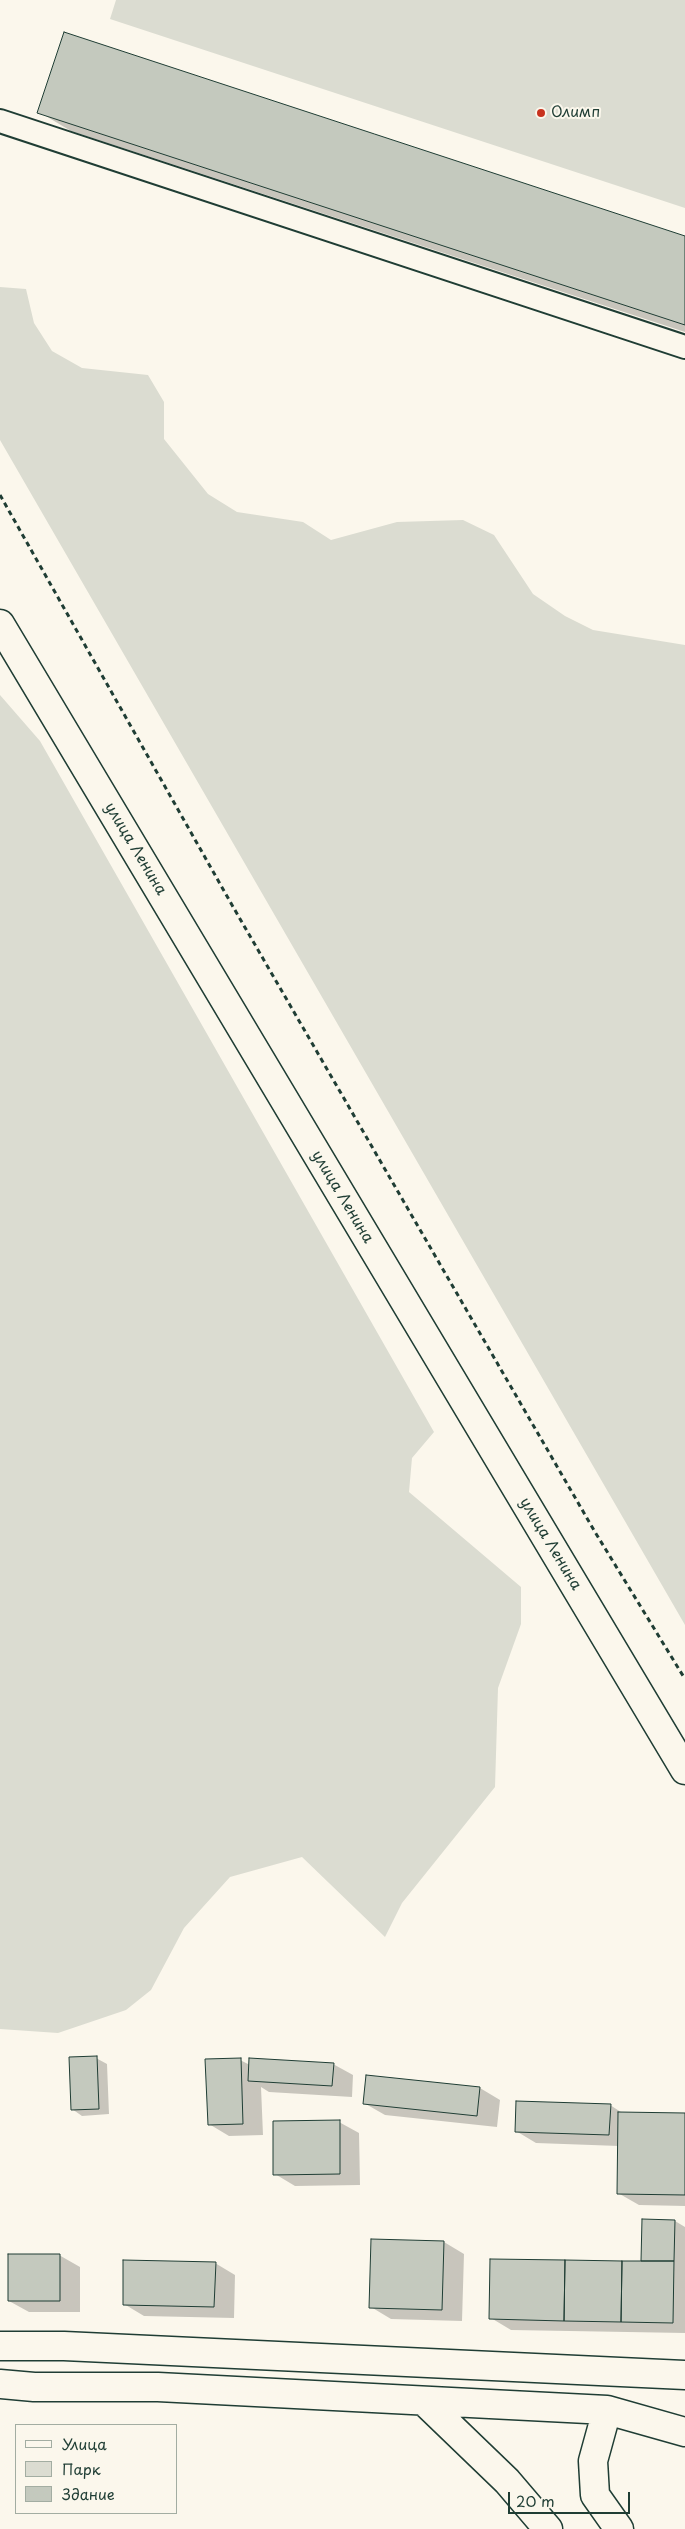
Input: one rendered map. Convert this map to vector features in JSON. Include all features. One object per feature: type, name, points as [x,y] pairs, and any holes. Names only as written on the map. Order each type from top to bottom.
[{"type":"street","name":"улица Ленина","points":[[0,624],[685,1770]]},
{"type":"street","points":[[0,2346],[64,2346],[685,2375]]},
{"type":"street","points":[[0,2384],[34,2387],[158,2387],[607,2410],[685,2432]]},
{"type":"street","points":[[425,2402],[507,2481],[548,2529]]},
{"type":"street","points":[[607,2410],[593,2462],[595,2496],[619,2529]]},
{"type":"lane","points":[[0,121],[685,347]]},
{"type":"path","points":[[0,495],[232,906],[590,1523],[685,1679]]},
{"type":"green space","name":"Олимп","points":[[116,0],[685,0],[685,208],[110,19]]},
{"type":"green space","points":[[0,287],[26,289],[34,323],[52,351],[82,368],[148,375],[164,402],[164,439],[208,494],[237,512],[303,522],[331,540],[397,522],[463,520],[494,535],[533,594],[565,616],[593,630],[685,645],[685,1625],[0,440]]},
{"type":"green space","points":[[0,695],[40,741],[434,1432],[412,1458],[409,1492],[521,1587],[521,1624],[498,1688],[495,1787],[402,1903],[385,1937],[302,1857],[230,1877],[184,1928],[151,1990],[126,2010],[58,2033],[0,2029]]},
{"type":"building","points":[[64,32],[685,236],[685,325],[37,113]]},
{"type":"building","points":[[97,2056],[99,2109],[71,2110],[69,2057]]},
{"type":"building","points":[[241,2058],[243,2124],[208,2125],[205,2059]]},
{"type":"building","points":[[249,2058],[334,2063],[332,2086],[248,2081]]},
{"type":"building","points":[[366,2075],[480,2087],[477,2116],[363,2104]]},
{"type":"building","points":[[516,2101],[611,2104],[609,2135],[515,2132]]},
{"type":"building","points":[[618,2112],[685,2113],[685,2195],[617,2194]]},
{"type":"building","points":[[340,2120],[340,2174],[273,2175],[273,2121]]},
{"type":"building","points":[[642,2219],[675,2220],[674,2261],[641,2261]]},
{"type":"building","points":[[371,2239],[444,2241],[442,2310],[369,2308]]},
{"type":"building","points":[[8,2254],[60,2254],[60,2301],[8,2301]]},
{"type":"building","points":[[490,2259],[565,2260],[564,2321],[489,2319]]},
{"type":"building","points":[[123,2260],[216,2262],[214,2307],[123,2305]]},
{"type":"building","points":[[565,2260],[622,2261],[621,2322],[564,2321]]},
{"type":"building","points":[[622,2261],[674,2261],[673,2323],[621,2322]]},
{"type":"place","name":"Олимп","points":[[541,113]]}]
